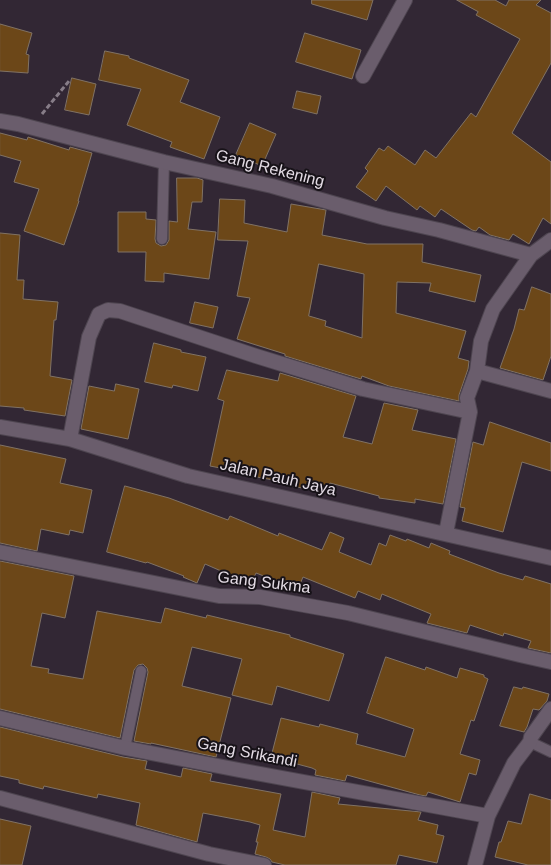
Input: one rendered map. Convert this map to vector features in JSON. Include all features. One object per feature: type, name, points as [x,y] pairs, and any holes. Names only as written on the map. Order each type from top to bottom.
[{"type":"street","points":[[363,76],[405,0]]},
{"type":"street","name":"Gang Rekening","points":[[0,121],[164,162],[272,186],[385,218],[439,230],[531,255]]},
{"type":"street","points":[[446,533],[470,412],[467,398],[477,371],[481,341],[493,309],[531,255],[551,240]]},
{"type":"street","points":[[70,439],[89,337],[99,314],[108,310],[120,311],[363,389],[470,412]]},
{"type":"street","points":[[477,371],[551,391]]},
{"type":"street","name":"Jalan Pauh Jaya","points":[[0,427],[70,439],[188,476],[551,558]]},
{"type":"street","name":"Gang Sukma","points":[[0,552],[219,596],[260,597],[348,613],[551,662]]},
{"type":"street","points":[[475,865],[488,816],[514,763],[551,709]]},
{"type":"street","name":"Gang Srikandi","points":[[0,718],[126,748],[488,816]]},
{"type":"street","points":[[0,798],[208,854],[264,865]]},
{"type":"lane","points":[[162,239],[164,162]]},
{"type":"lane","points":[[126,748],[141,671]]},
{"type":"lane","points":[[530,742],[551,752]]},
{"type":"path","points":[[18,124],[40,115],[69,81]]},
{"type":"building","points":[[312,0],[373,0],[367,20],[312,4]]},
{"type":"building","points":[[457,0],[495,0],[506,6],[509,0],[541,0],[536,5],[551,13],[551,63],[512,133],[551,162],[551,224],[543,218],[529,244],[513,234],[509,240],[490,235],[479,227],[476,231],[472,230],[441,209],[435,217],[420,206],[417,210],[386,186],[376,201],[356,187],[368,171],[365,168],[379,148],[384,151],[388,146],[415,165],[425,150],[436,158],[471,113],[476,117],[520,39],[476,15],[478,12]]},
{"type":"building","points":[[0,24],[32,33],[26,54],[29,55],[28,73],[0,71]]},
{"type":"building","points":[[305,33],[361,50],[352,79],[296,62]]},
{"type":"building","points":[[105,51],[129,56],[129,58],[189,80],[180,102],[220,117],[204,159],[170,147],[172,142],[127,125],[141,89],[99,80]]},
{"type":"building","points":[[72,78],[96,84],[89,115],[65,110]]},
{"type":"building","points":[[297,91],[321,96],[317,114],[293,108]]},
{"type":"building","points":[[250,123],[276,134],[262,166],[236,155]]},
{"type":"building","points":[[0,133],[27,140],[28,137],[69,150],[70,147],[92,153],[79,201],[64,245],[24,231],[39,189],[14,182],[21,161],[0,155]]},
{"type":"building","points":[[177,178],[197,178],[203,180],[202,202],[192,202],[188,229],[216,232],[209,279],[164,273],[164,282],[145,281],[146,252],[118,252],[118,212],[146,212],[146,219],[156,220],[156,243],[161,246],[166,245],[169,240],[169,221],[177,222]]},
{"type":"building","points":[[220,199],[245,200],[244,223],[287,232],[291,204],[326,210],[322,235],[367,244],[423,244],[422,262],[481,275],[475,302],[429,291],[431,283],[397,282],[396,313],[466,331],[458,358],[469,361],[459,401],[389,386],[362,376],[361,379],[237,339],[250,298],[237,296],[248,241],[218,240]],"holes":[[[319,264],[364,274],[362,338],[325,326],[326,321],[309,316]]]},
{"type":"building","points":[[0,233],[20,235],[17,280],[24,280],[23,299],[58,302],[56,320],[54,320],[50,376],[72,380],[65,416],[24,410],[24,408],[0,406]]},
{"type":"building","points":[[532,287],[551,294],[551,356],[543,380],[500,368],[519,309],[524,310]]},
{"type":"building","points":[[195,302],[218,307],[213,328],[190,323]]},
{"type":"building","points":[[154,343],[181,350],[181,352],[206,357],[198,391],[173,385],[172,388],[145,382]]},
{"type":"building","points":[[227,370],[278,381],[280,373],[356,396],[343,437],[372,444],[384,403],[418,410],[412,430],[456,439],[443,504],[415,499],[415,503],[379,498],[379,496],[330,483],[329,490],[303,485],[302,488],[210,466],[224,401],[218,399]]},
{"type":"building","points":[[116,384],[139,389],[128,439],[81,429],[89,386],[114,391]]},
{"type":"building","points":[[490,422],[551,443],[551,471],[522,462],[503,532],[462,521],[465,508],[460,507],[473,442],[483,445]]},
{"type":"building","points":[[0,445],[66,459],[60,483],[92,490],[83,533],[70,530],[69,535],[41,529],[37,551],[0,543]]},
{"type":"building","points":[[125,486],[169,498],[228,520],[230,516],[278,536],[279,533],[322,550],[330,532],[344,538],[339,552],[371,565],[379,543],[386,546],[390,535],[406,541],[407,539],[429,548],[431,543],[450,551],[449,554],[499,573],[523,580],[525,576],[551,584],[551,653],[528,648],[531,641],[504,633],[503,636],[470,625],[467,633],[427,623],[431,614],[382,594],[380,600],[358,591],[355,598],[303,577],[298,589],[256,573],[251,584],[205,564],[197,583],[147,562],[107,552]]},
{"type":"building","points":[[0,561],[74,576],[65,618],[42,613],[31,666],[49,669],[48,673],[83,679],[97,611],[161,623],[165,608],[206,618],[207,615],[290,635],[290,637],[344,654],[329,701],[277,686],[272,705],[232,695],[242,659],[192,647],[182,686],[231,698],[216,757],[134,741],[148,672],[143,664],[138,665],[134,670],[120,738],[0,709]]},
{"type":"building","points":[[386,657],[425,670],[426,667],[457,678],[460,668],[484,675],[488,679],[474,721],[471,720],[460,754],[480,760],[476,775],[469,773],[460,802],[428,792],[426,796],[420,795],[347,775],[345,781],[315,775],[316,770],[312,768],[271,757],[281,718],[319,727],[320,724],[358,734],[356,744],[405,757],[414,729],[367,713]]},
{"type":"building","points":[[514,687],[522,689],[523,687],[549,694],[547,701],[539,710],[533,709],[524,732],[500,726]]},
{"type":"building","points":[[0,727],[123,757],[147,761],[145,769],[181,777],[183,768],[212,774],[210,781],[281,794],[273,830],[305,837],[312,792],[340,798],[338,804],[421,812],[418,820],[438,825],[436,834],[444,836],[437,863],[399,855],[396,865],[285,865],[272,862],[266,857],[255,854],[260,825],[250,822],[203,813],[197,842],[136,825],[140,803],[98,794],[97,798],[44,786],[43,789],[19,783],[19,780],[0,776]]},
{"type":"building","points":[[530,794],[551,800],[551,865],[528,865],[495,857],[508,821],[521,824]]},
{"type":"building","points":[[0,819],[31,826],[22,865],[0,865]]}]
